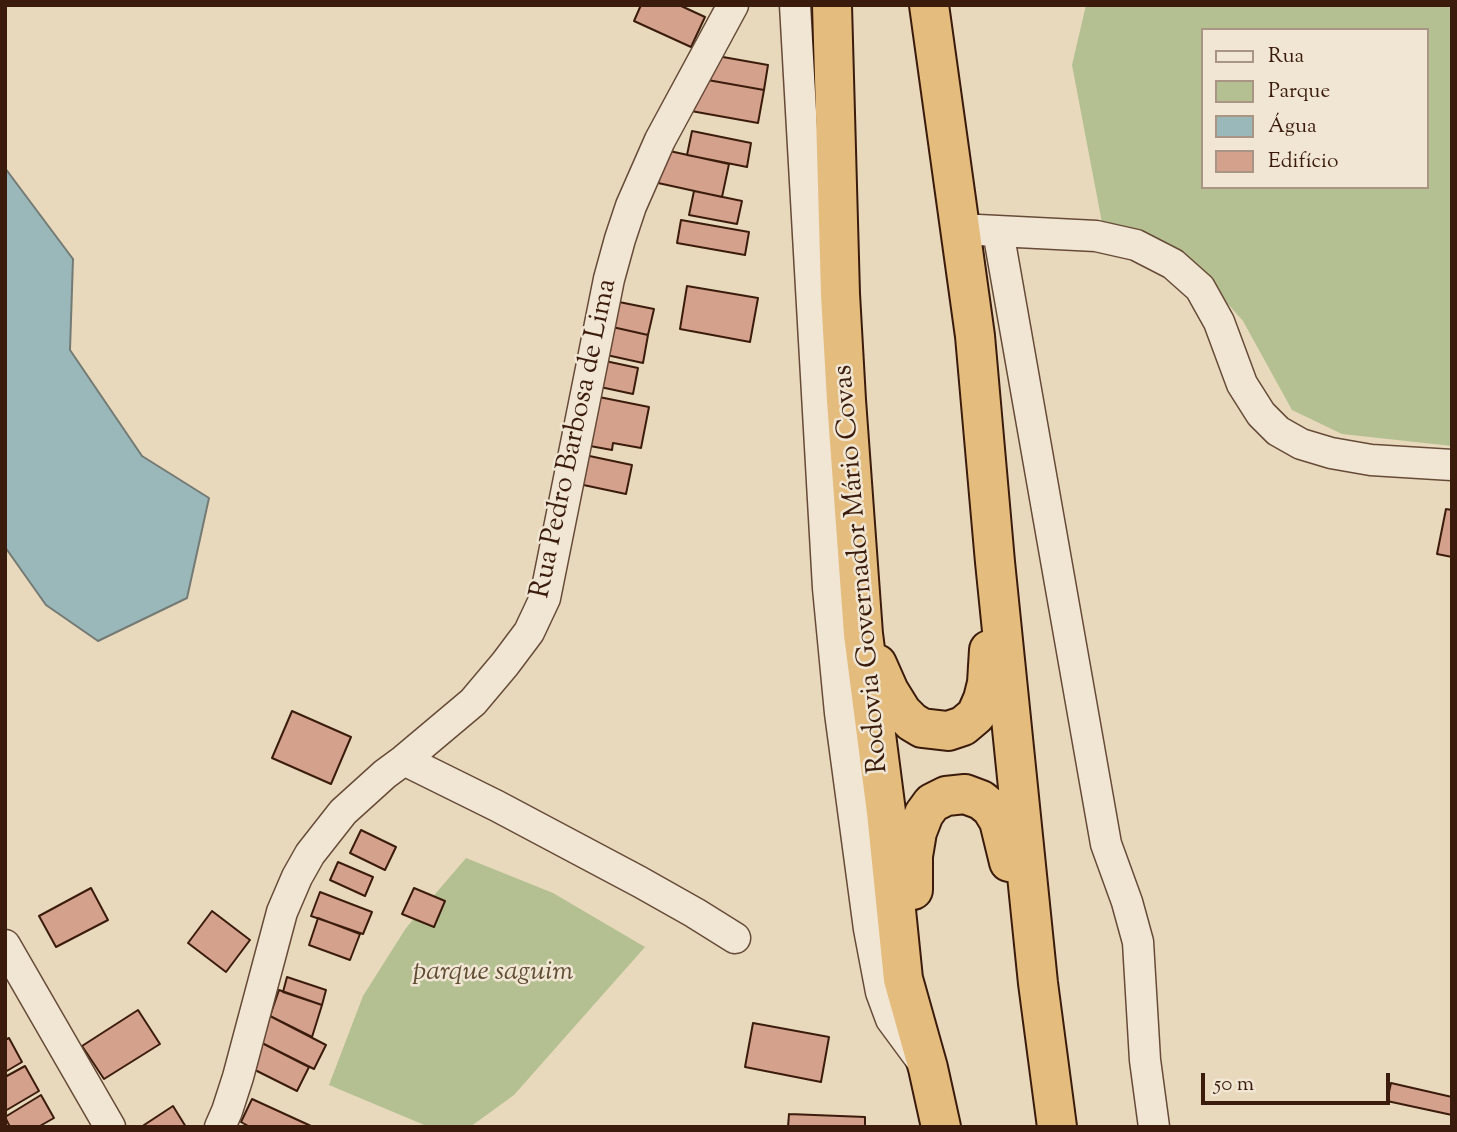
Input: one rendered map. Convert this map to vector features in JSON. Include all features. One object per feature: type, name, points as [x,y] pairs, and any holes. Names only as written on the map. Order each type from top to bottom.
[{"type":"highway","name":"Rodovia Governador Mário Covas","points":[[832,5],[840,294],[863,634],[904,979],[941,1127]]},
{"type":"highway","points":[[929,5],[975,336],[1038,983],[1057,1127]]},
{"type":"highway","points":[[863,634],[889,691],[912,722],[922,729],[935,731],[948,731],[963,726],[976,715],[987,683],[990,595],[995,562]]},
{"type":"highway","points":[[904,979],[913,964],[913,856],[917,832],[932,803],[946,796],[965,794],[981,800],[991,808],[999,821],[1005,839],[1017,908],[1038,983]]},
{"type":"street","name":"Rua Pedro Barbosa de Lima","points":[[220,1127],[238,1077],[282,912],[310,854],[342,812],[472,702],[529,632],[545,598],[620,239],[631,206],[660,140],[733,5]]},
{"type":"street","points":[[795,5],[828,588],[840,713],[869,929],[881,992],[891,1019],[928,1068]]},
{"type":"street","points":[[961,229],[1096,236],[1136,245],[1173,264],[1200,288],[1219,322],[1242,384],[1261,414],[1278,431],[1301,444],[1331,453],[1371,460],[1452,465]]},
{"type":"street","points":[[998,231],[1106,844],[1138,942],[1145,1060],[1154,1127]]},
{"type":"street","points":[[404,760],[498,806],[640,882],[735,938]]},
{"type":"street","points":[[5,944],[110,1127]]},
{"type":"green space","points":[[1086,5],[1446,5],[1452,9],[1452,446],[1342,434],[1292,410],[1243,321],[1181,251],[1103,228],[1072,65]]},
{"type":"green space","name":"parque saguim","points":[[466,858],[553,893],[645,947],[514,1095],[470,1127],[429,1127],[329,1085],[363,996],[406,928]]},
{"type":"water","points":[[5,168],[73,259],[70,350],[142,456],[209,498],[187,598],[98,641],[46,605],[5,547]]},
{"type":"building","points":[[641,5],[679,5],[705,17],[691,47],[634,21]]},
{"type":"building","points":[[706,54],[768,65],[764,90],[702,79]]},
{"type":"building","points":[[702,79],[764,90],[758,123],[691,111]]},
{"type":"building","points":[[692,131],[751,143],[747,167],[687,155]]},
{"type":"building","points":[[665,150],[729,164],[722,197],[658,183]]},
{"type":"building","points":[[694,191],[742,201],[737,224],[689,215]]},
{"type":"building","points":[[681,220],[749,232],[745,255],[677,243]]},
{"type":"building","points":[[687,286],[758,298],[750,342],[680,329]]},
{"type":"building","points":[[614,301],[654,309],[648,335],[608,326]]},
{"type":"building","points":[[608,326],[648,335],[643,363],[602,354]]},
{"type":"building","points":[[596,359],[638,368],[633,394],[591,385]]},
{"type":"building","points":[[589,395],[649,407],[641,448],[613,443],[612,450],[579,444]]},
{"type":"building","points":[[580,454],[632,465],[626,494],[574,483]]},
{"type":"building","points":[[1446,509],[1452,510],[1452,557],[1437,554]]},
{"type":"building","points":[[292,711],[351,737],[331,784],[272,758]]},
{"type":"building","points":[[361,830],[396,847],[385,870],[350,853]]},
{"type":"building","points":[[338,862],[373,877],[365,896],[330,880]]},
{"type":"building","points":[[91,888],[108,920],[56,947],[39,916]]},
{"type":"building","points":[[414,888],[445,901],[434,927],[402,914]]},
{"type":"building","points":[[320,892],[372,912],[363,934],[311,916]]},
{"type":"building","points":[[212,911],[250,940],[226,972],[188,943]]},
{"type":"building","points":[[318,918],[360,934],[350,960],[309,945]]},
{"type":"building","points":[[287,977],[326,990],[322,1005],[283,992]]},
{"type":"building","points":[[279,990],[322,1005],[312,1037],[270,1016]]},
{"type":"building","points":[[138,1010],[160,1044],[104,1079],[82,1046]]},
{"type":"building","points":[[270,1016],[326,1045],[314,1069],[258,1041]]},
{"type":"building","points":[[753,1023],[829,1037],[821,1082],[745,1067]]},
{"type":"building","points":[[9,1038],[22,1062],[5,1072],[5,1040]]},
{"type":"building","points":[[258,1041],[309,1067],[297,1091],[245,1065]]},
{"type":"building","points":[[25,1066],[39,1091],[5,1111],[5,1077]]},
{"type":"building","points":[[1391,1083],[1452,1097],[1452,1115],[1387,1101]]},
{"type":"building","points":[[41,1095],[54,1118],[38,1127],[10,1127],[5,1117]]},
{"type":"building","points":[[252,1099],[311,1126],[250,1127],[241,1122]]},
{"type":"building","points":[[173,1106],[186,1127],[141,1127]]},
{"type":"building","points":[[789,1114],[865,1117],[865,1127],[788,1127]]}]
